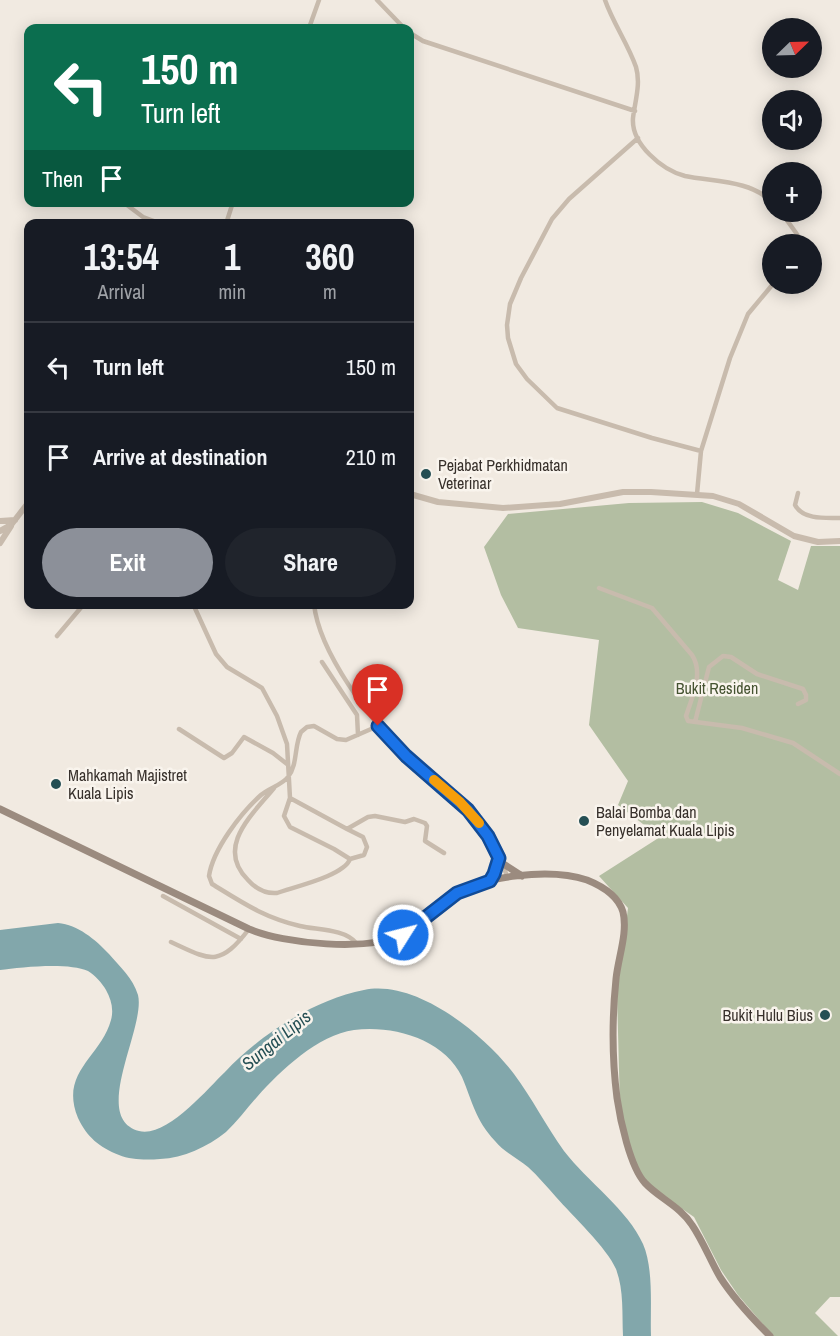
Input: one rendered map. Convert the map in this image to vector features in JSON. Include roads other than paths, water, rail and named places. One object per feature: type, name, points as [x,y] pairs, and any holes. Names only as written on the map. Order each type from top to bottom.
[{"type":"main road","points":[[0,809],[249,929],[287,940],[356,943],[391,939],[403,935],[457,893],[490,881],[508,878],[577,877],[606,890],[620,904],[624,921],[615,993],[616,1079],[619,1110],[633,1165],[645,1184],[689,1220],[730,1292],[770,1336]]},
{"type":"main road","points":[[490,881],[501,861],[522,876]]},
{"type":"street","points":[[310,24],[319,0]]},
{"type":"street","points":[[377,0],[400,24]]},
{"type":"street","points":[[605,0],[636,67],[638,88],[633,124],[638,138],[650,154],[674,172],[747,187],[762,194]]},
{"type":"street","points":[[414,35],[423,41],[635,111]]},
{"type":"street","points":[[638,138],[569,199],[552,219],[510,304],[508,338],[511,351],[522,372],[557,408],[701,451]]},
{"type":"street","points":[[130,207],[148,219]]},
{"type":"street","points":[[697,494],[701,451],[741,330],[748,314],[765,294]]},
{"type":"street","points":[[414,495],[453,504],[512,508],[554,505],[623,492],[697,494],[732,501],[794,536],[818,542],[840,541]]},
{"type":"street","points":[[798,493],[795,505],[801,513],[825,518],[840,518]]},
{"type":"street","points":[[0,543],[24,508]]},
{"type":"street","points":[[0,521],[13,523]]},
{"type":"street","points":[[0,531],[13,523]]},
{"type":"street","points":[[599,588],[652,608],[692,655],[698,671],[686,718],[688,720],[742,728],[793,744],[840,774]]},
{"type":"street","points":[[57,636],[80,609]]},
{"type":"street","points":[[195,609],[216,654],[227,666],[262,688],[286,737],[290,798],[284,816],[290,827],[350,859]]},
{"type":"street","points":[[315,609],[317,624],[330,654],[378,726],[406,756],[468,810],[488,836],[508,878]]},
{"type":"street","points":[[695,722],[709,667],[723,656],[731,657],[757,674],[803,689],[806,693],[806,700],[798,704]]},
{"type":"street","points":[[322,662],[357,715],[358,735]]},
{"type":"street","points":[[356,943],[348,935],[300,926],[261,914],[210,881],[210,871],[219,849],[249,808],[263,793],[288,777],[299,736],[307,728],[314,726],[337,739],[346,740],[378,726]]},
{"type":"street","points":[[179,729],[224,758],[232,753],[244,738],[273,753],[287,764]]},
{"type":"street","points":[[276,786],[244,826],[236,841],[234,858],[239,870],[250,883],[263,892],[277,893],[336,873],[346,866],[350,859],[364,855],[367,847],[363,837],[290,798]]},
{"type":"street","points":[[347,830],[375,816],[405,822],[414,819],[426,824],[424,838],[428,844],[444,853]]},
{"type":"street","points":[[163,896],[241,939]]},
{"type":"street","points":[[171,942],[208,958],[225,954],[249,929]]},
{"type":"water","name":"Sungai Lipis","points":[[58,923],[79,930],[98,943],[126,973],[136,989],[138,1010],[123,1070],[119,1091],[119,1109],[125,1123],[139,1131],[150,1131],[174,1120],[263,1038],[286,1022],[337,997],[364,990],[384,989],[405,993],[426,1001],[447,1013],[485,1042],[501,1058],[521,1083],[564,1151],[628,1219],[636,1231],[643,1244],[649,1265],[651,1336],[623,1336],[620,1285],[616,1269],[605,1251],[535,1174],[502,1148],[488,1133],[454,1064],[443,1053],[416,1037],[369,1029],[340,1033],[327,1039],[301,1055],[277,1076],[226,1132],[203,1147],[186,1154],[160,1159],[134,1159],[105,1149],[85,1131],[78,1118],[74,1102],[74,1088],[77,1077],[106,1033],[111,1020],[112,1004],[106,990],[93,975],[80,968],[45,966],[0,970],[0,930]]},
{"type":"place","name":"Pejabat Perkhidmatan Veterinar","points":[[426,474]]},
{"type":"place","name":"Mahkamah Majistret Kuala Lipis","points":[[56,784]]},
{"type":"place","name":"Balai Bomba dan Penyelamat Kuala Lipis","points":[[584,821]]},
{"type":"place","name":"Bukit Hulu Bius","points":[[825,1015]]},
{"type":"park label","name":"Bukit Residen","points":[[717,688]]}]
